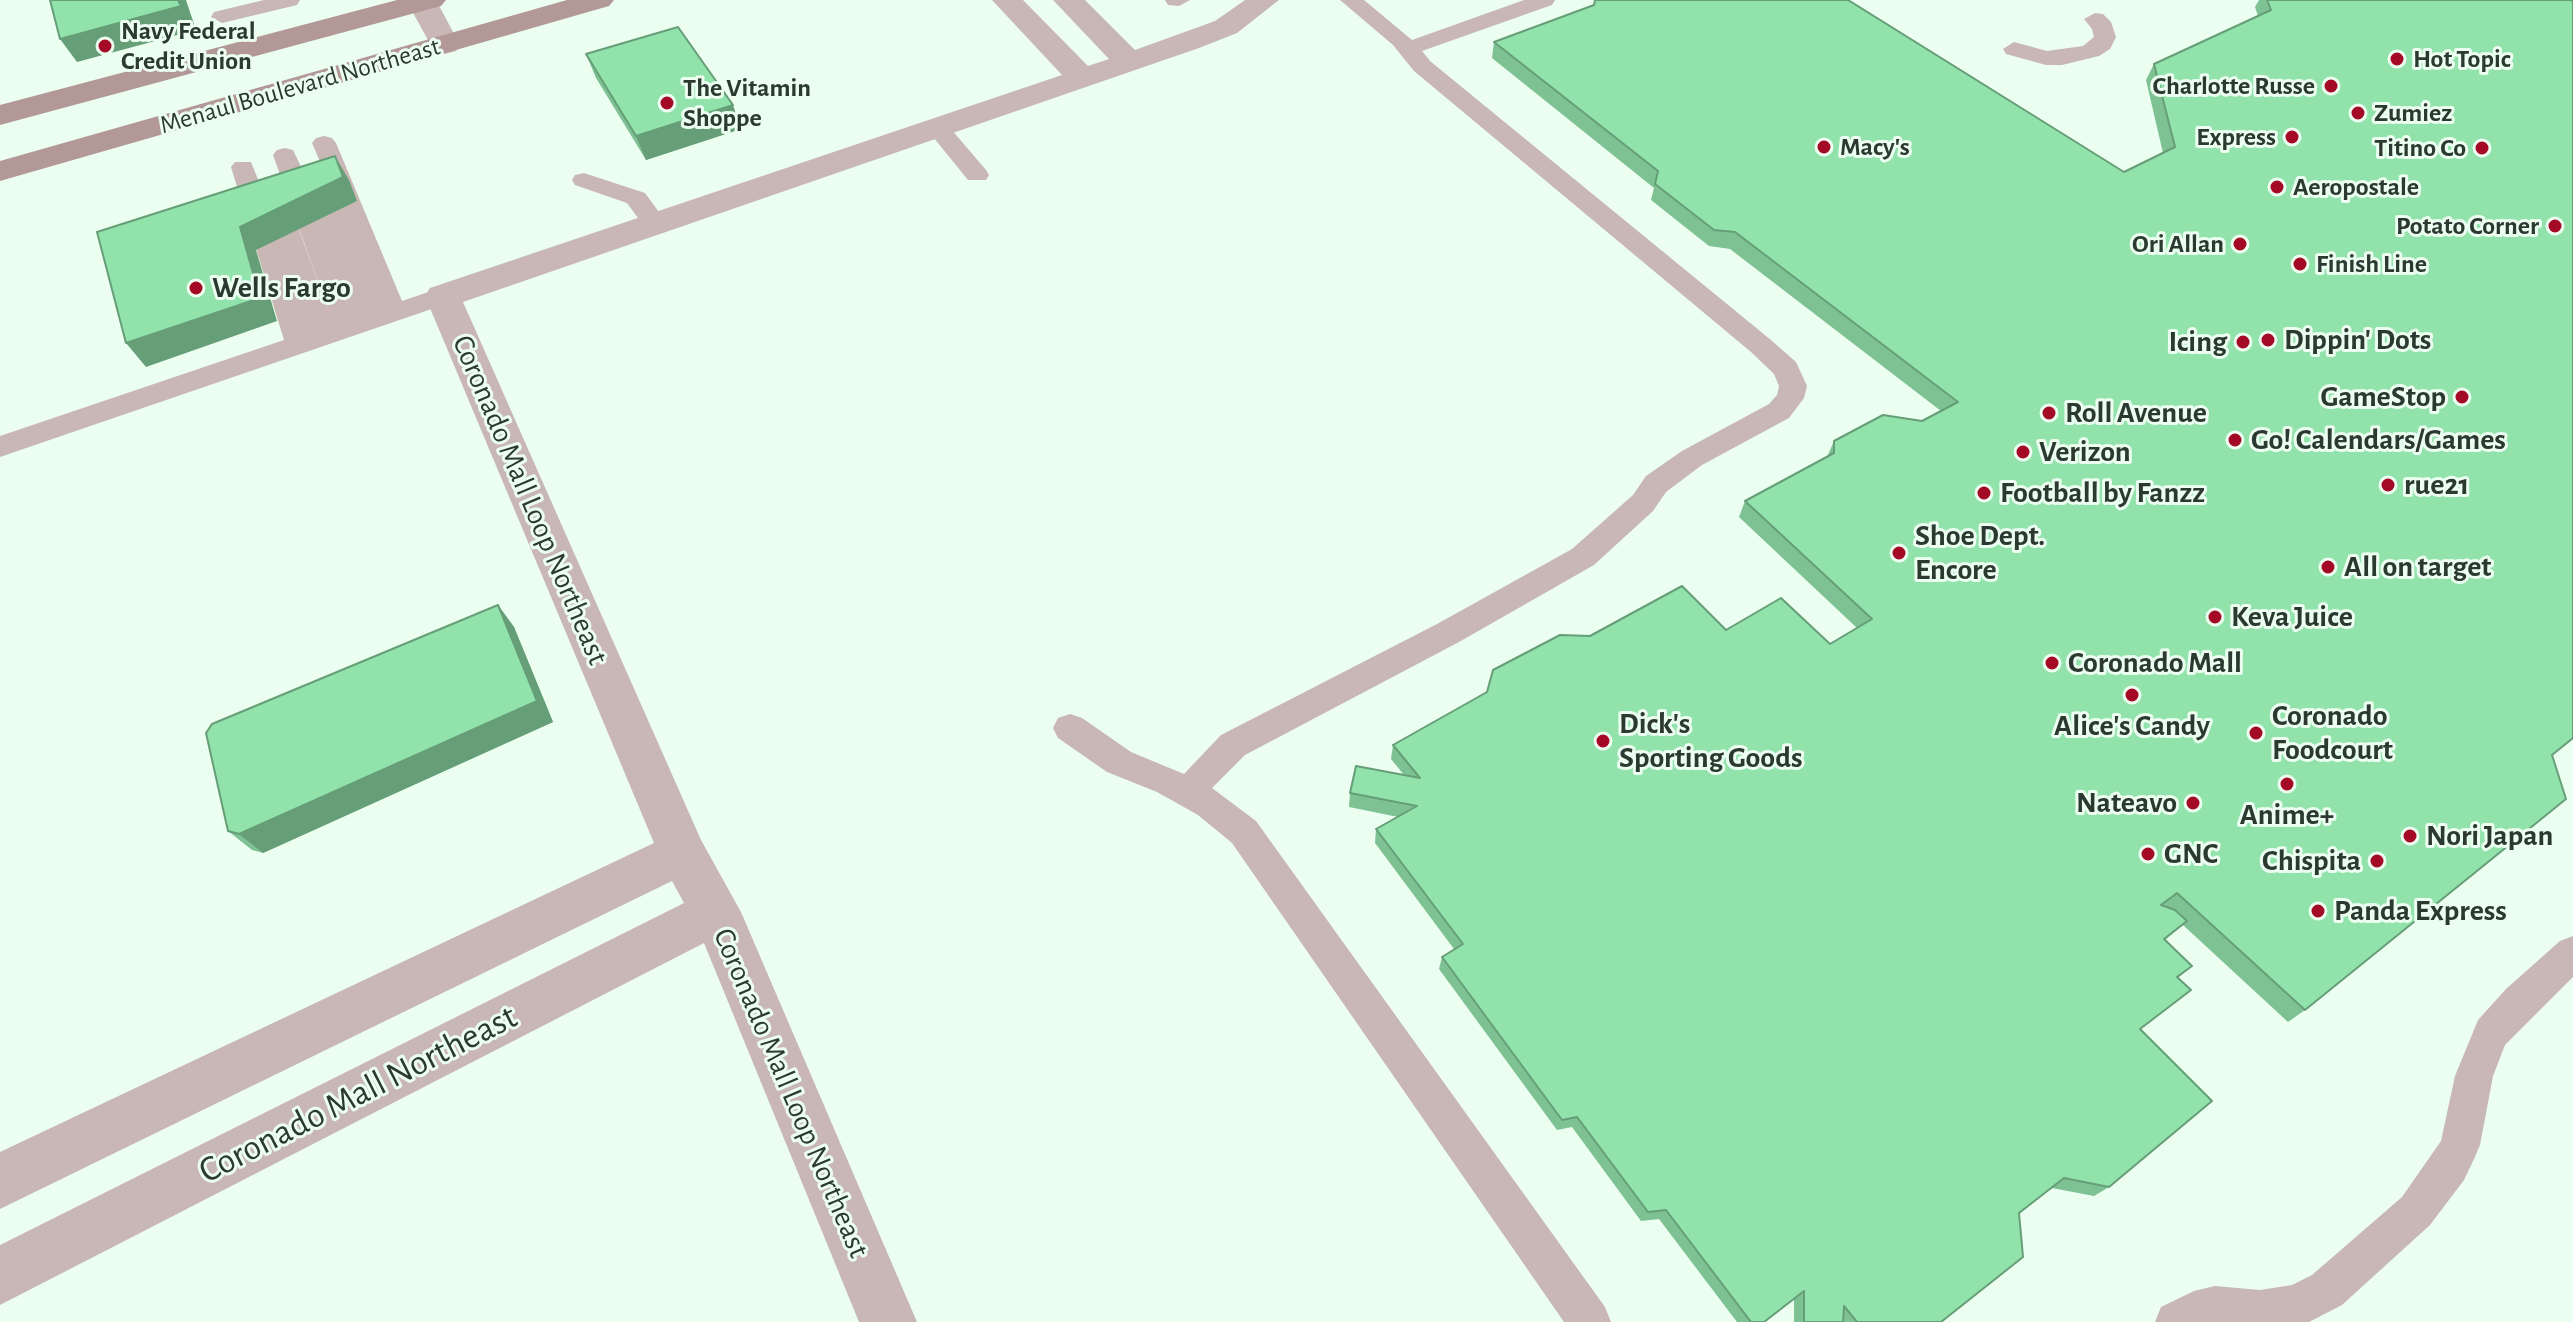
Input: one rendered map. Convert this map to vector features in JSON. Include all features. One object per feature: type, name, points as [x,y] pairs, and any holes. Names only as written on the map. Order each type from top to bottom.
[{"type":"main road","name":"Menaul Boulevard Northeast","points":[[0,171],[599,0]]},
{"type":"main road","name":"Menaul Boulevard Northeast","points":[[0,115],[425,1]]},
{"type":"street","points":[[1007,0],[1082,78]]},
{"type":"street","points":[[1068,0],[1129,61]]},
{"type":"street","name":"Coronado Mall Loop Northeast","points":[[888,1322],[716,912],[682,853],[443,296],[1226,27],[1264,0]]},
{"type":"street","points":[[425,1],[445,45]]},
{"type":"street","points":[[0,1181],[682,853]]},
{"type":"street","name":"Coronado Mall Northeast","points":[[0,1276],[716,912]]},
{"type":"lane","points":[[222,17],[289,0]]},
{"type":"lane","points":[[1190,793],[1202,776],[1233,745],[1448,633],[1583,557],[1643,503],[1656,484],[1692,458],[1779,411],[1790,398],[1793,386],[1786,369],[1761,346],[1422,66],[1389,29],[1351,0]]},
{"type":"lane","points":[[1408,49],[1544,0]]},
{"type":"lane","points":[[2014,49],[2046,58],[2062,58],[2091,51],[2102,44],[2105,37],[2103,27],[2095,19]]},
{"type":"lane","points":[[937,127],[977,175]]},
{"type":"lane","points":[[284,155],[347,329]]},
{"type":"lane","points":[[284,155],[347,329]]},
{"type":"lane","points":[[284,155],[347,329]]},
{"type":"lane","points":[[584,180],[636,198],[655,223]]},
{"type":"lane","points":[[0,447],[443,296]]},
{"type":"lane","points":[[1070,728],[1119,762],[1190,793],[1229,818],[1262,855],[1590,1322]]},
{"type":"lane","points":[[2176,1322],[2194,1312],[2215,1307],[2260,1311],[2296,1306],[2327,1290],[2416,1211],[2442,1178],[2460,1145],[2474,1076],[2491,1033],[2504,1016],[2573,953]]},
{"type":"building","points":[[50,0],[178,0],[181,6],[60,39]]},
{"type":"building","name":"Coronado Mall","points":[[1595,0],[1848,0],[2124,172],[2175,147],[2154,64],[2271,10],[2267,0],[2573,1],[2573,738],[2552,755],[2566,799],[2305,1010],[2177,893],[2161,905],[2175,910],[2187,921],[2164,939],[2192,966],[2177,977],[2191,990],[2140,1029],[2212,1101],[2109,1187],[2064,1178],[2019,1213],[2023,1257],[1941,1322],[1857,1322],[1844,1306],[1843,1322],[1804,1322],[1804,1291],[1764,1322],[1751,1322],[1666,1210],[1648,1212],[1577,1117],[1562,1120],[1442,957],[1463,944],[1376,829],[1417,806],[1350,793],[1356,766],[1420,778],[1393,745],[1487,692],[1493,670],[1560,635],[1590,636],[1682,586],[1726,630],[1781,598],[1830,644],[1872,619],[1745,501],[1834,453],[1834,441],[1883,415],[1922,421],[1958,402],[1735,232],[1714,230],[1655,184],[1658,171],[1494,42],[1594,5]]},
{"type":"building","name":"The Vitamin Shoppe","points":[[678,27],[733,105],[636,136],[586,54]]},
{"type":"building","points":[[335,156],[343,177],[240,227],[260,298],[126,343],[97,232]]},
{"type":"building","points":[[498,605],[537,701],[239,834],[228,831],[206,733],[212,724]]},
{"type":"place","name":"Navy Federal Credit Union","points":[[105,46]]},
{"type":"place","name":"Hot Topic","points":[[2397,59]]},
{"type":"place","name":"Charlotte Russe","points":[[2331,86]]},
{"type":"place","name":"The Vitamin Shoppe","points":[[667,103]]},
{"type":"place","name":"Zumiez","points":[[2358,113]]},
{"type":"place","name":"Express","points":[[2292,137]]},
{"type":"place","name":"Macy's","points":[[1824,147]]},
{"type":"place","name":"Titino Co","points":[[2482,148]]},
{"type":"place","name":"Aeropostale","points":[[2277,187]]},
{"type":"place","name":"Potato Corner","points":[[2555,226]]},
{"type":"place","name":"Ori Allan","points":[[2240,244]]},
{"type":"place","name":"Finish Line","points":[[2300,264]]},
{"type":"place","name":"Wells Fargo","points":[[196,288]]},
{"type":"place","name":"Dippin' Dots","points":[[2268,340]]},
{"type":"place","name":"Icing","points":[[2243,342]]},
{"type":"place","name":"GameStop","points":[[2462,397]]},
{"type":"place","name":"Roll Avenue","points":[[2049,413]]},
{"type":"place","name":"Go! Calendars/Games","points":[[2235,440]]},
{"type":"place","name":"Verizon","points":[[2023,452]]},
{"type":"place","name":"rue21","points":[[2388,485]]},
{"type":"place","name":"Football by Fanzz","points":[[1984,493]]},
{"type":"place","name":"Shoe Dept. Encore","points":[[1899,553]]},
{"type":"place","name":"All on target","points":[[2328,567]]},
{"type":"place","name":"Keva Juice","points":[[2215,617]]},
{"type":"place","name":"Coronado Mall","points":[[2052,663]]},
{"type":"place","name":"Alice's Candy","points":[[2132,695]]},
{"type":"place","name":"Coronado Foodcourt","points":[[2256,733]]},
{"type":"place","name":"Dick's Sporting Goods","points":[[1603,741]]},
{"type":"place","name":"Anime+","points":[[2287,784]]},
{"type":"place","name":"Nateavo","points":[[2193,803]]},
{"type":"place","name":"Nori Japan","points":[[2410,836]]},
{"type":"place","name":"GNC","points":[[2148,854]]},
{"type":"place","name":"Chispita","points":[[2377,861]]},
{"type":"place","name":"Panda Express","points":[[2318,911]]}]
